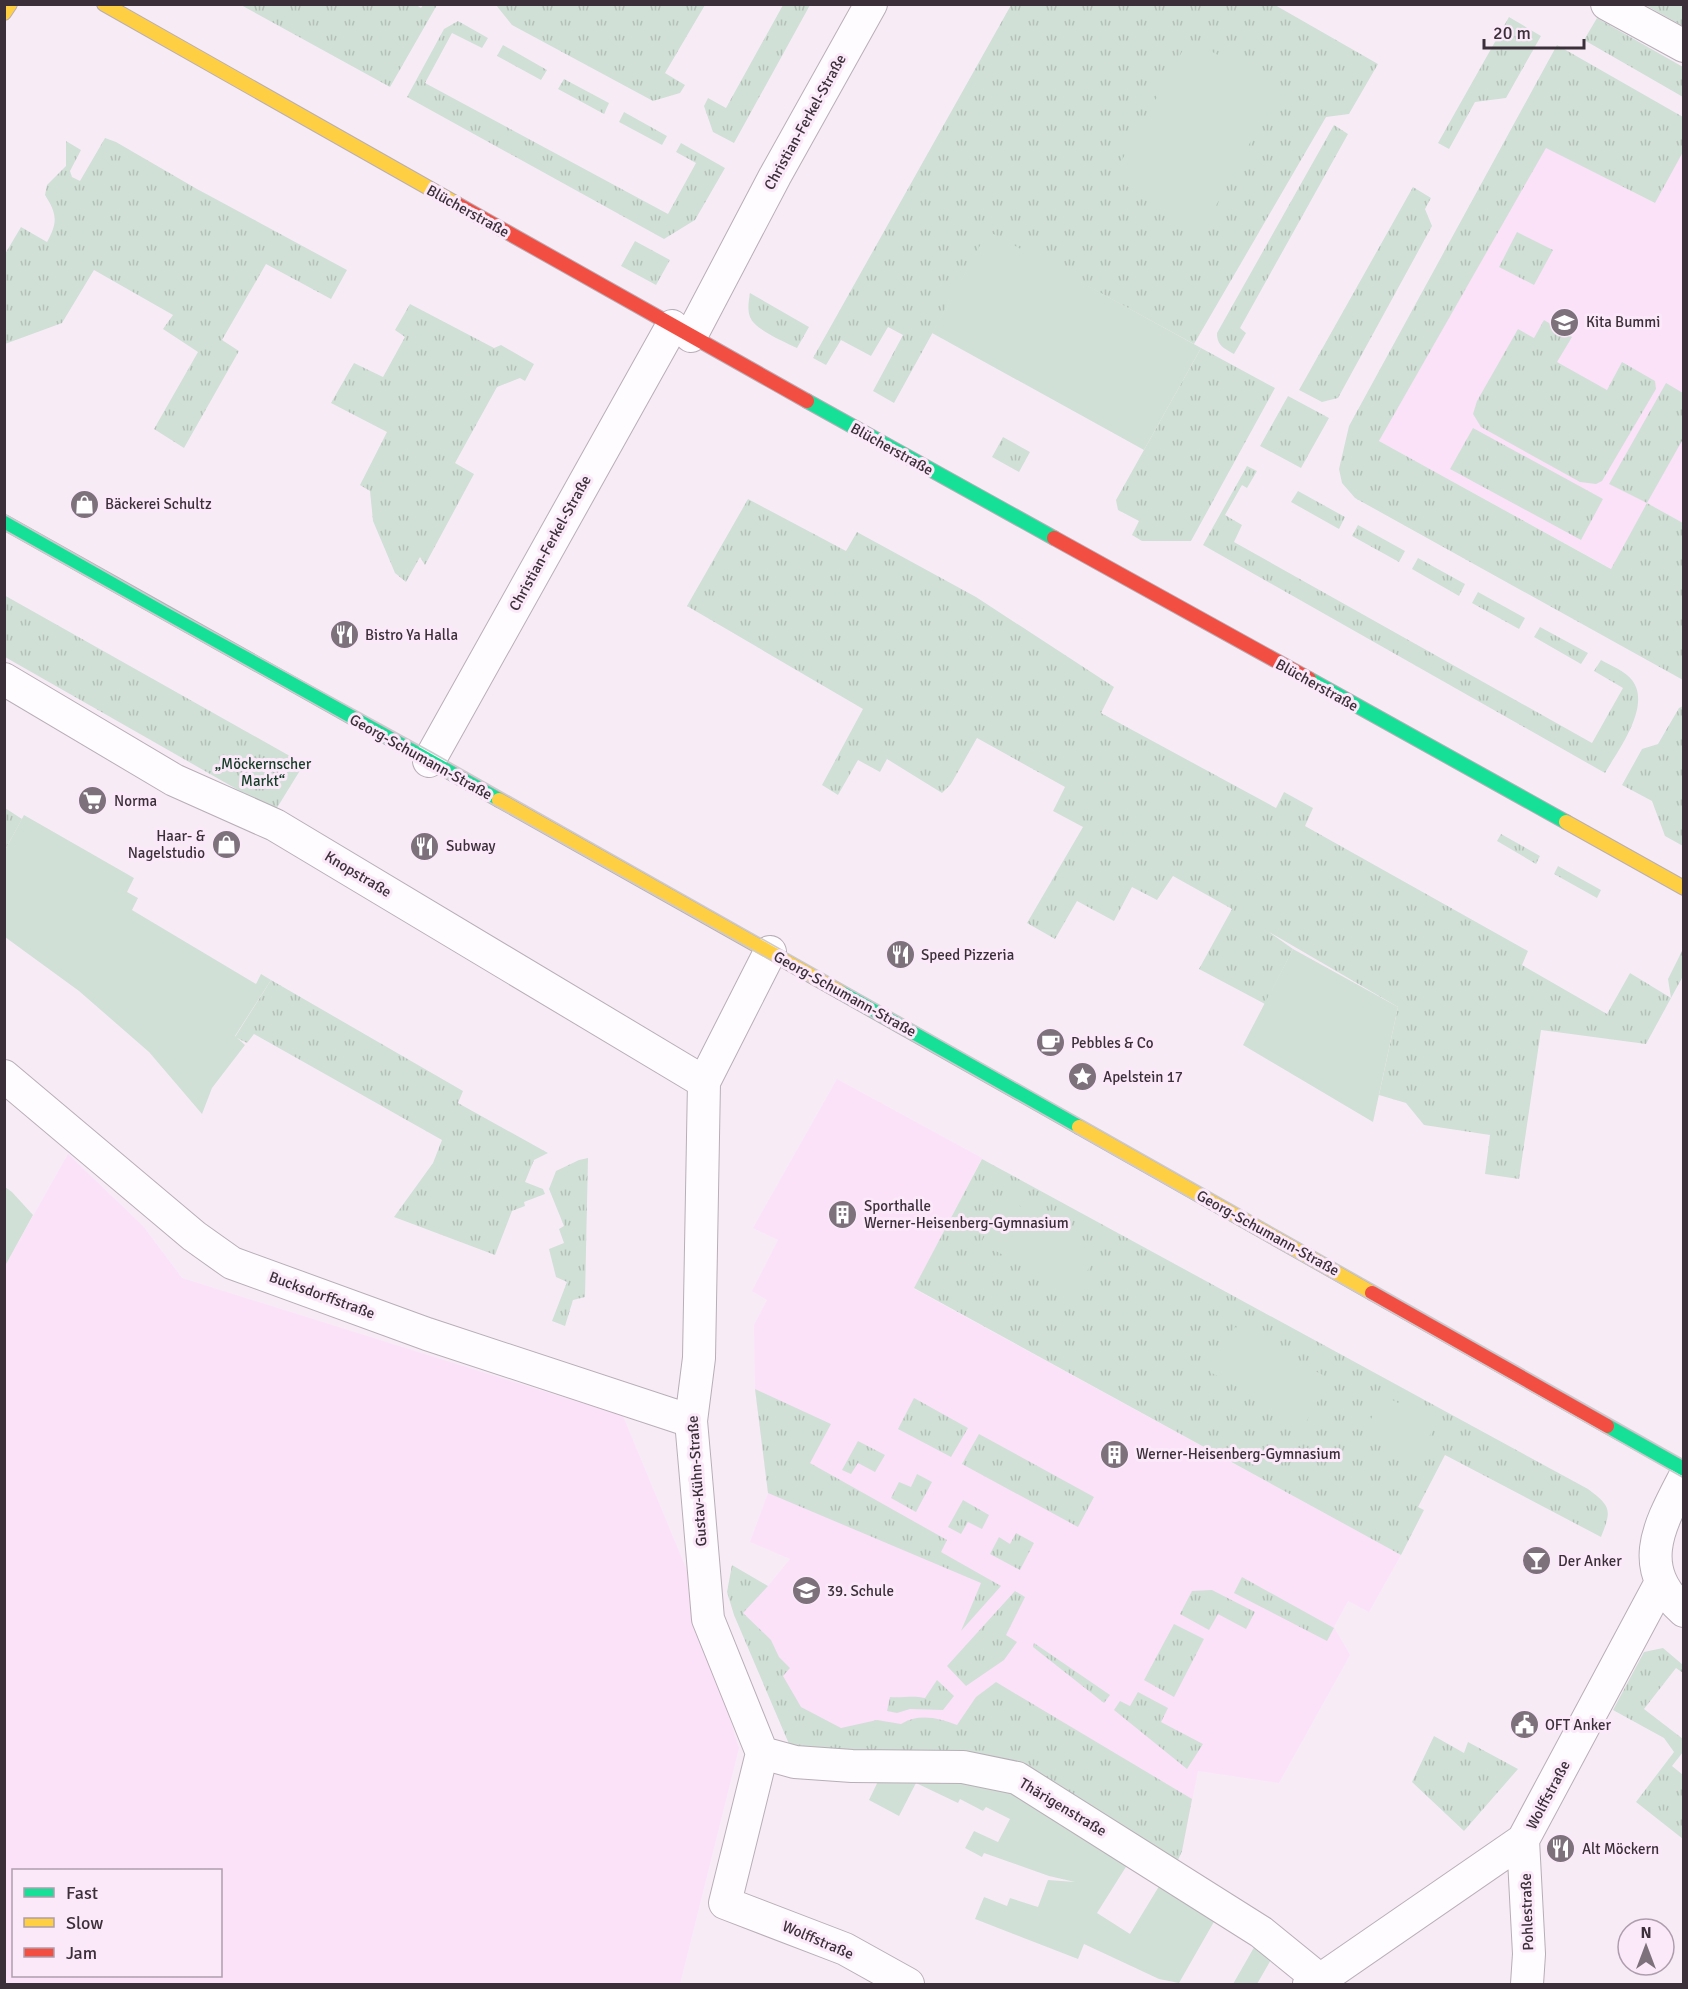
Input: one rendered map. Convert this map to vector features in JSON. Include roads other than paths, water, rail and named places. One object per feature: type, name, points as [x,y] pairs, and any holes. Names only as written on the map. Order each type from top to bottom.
[{"type":"main road","points":[[4,13],[10,4]]},
{"type":"main road","name":"Blücherstraße","points":[[104,4],[681,331],[1683,888]]},
{"type":"main road","name":"Georg-Schumann-Straße","points":[[4,522],[1683,1469]]},
{"type":"street","name":"Christian-Ferkel-Straße","points":[[429,761],[681,331],[775,176],[871,4]]},
{"type":"street","points":[[1607,4],[1683,46]]},
{"type":"street","name":"Knopstraße","points":[[4,679],[174,780],[275,825],[704,1082]]},
{"type":"street","name":"Gustav-Kühn-Straße","points":[[762,1753],[708,1618],[691,1421],[699,1358],[704,1082],[770,952]]},
{"type":"street","name":"Bucksdorffstraße","points":[[4,1076],[194,1236],[232,1263],[427,1334],[691,1421]]},
{"type":"street","points":[[1683,1478],[1662,1522],[1656,1540],[1655,1558],[1660,1584],[1683,1611]]},
{"type":"street","name":"Wolffstraße","points":[[1315,1982],[1523,1840],[1660,1584]]},
{"type":"street","name":"Wolffstraße","points":[[762,1753],[725,1903],[845,1948],[908,1984]]},
{"type":"street","name":"Thärigenstraße","points":[[762,1753],[795,1762],[963,1767],[1017,1778],[1261,1932],[1315,1982]]},
{"type":"street","name":"Pohlestraße","points":[[1523,1840],[1529,1954],[1527,1984]]},
{"type":"tram line","points":[[4,514],[433,753],[1684,1460]]},
{"type":"tram line","points":[[4,530],[767,958],[1684,1478]]},
{"type":"place","name":"Kita Bummi","points":[[1565,322]]},
{"type":"place","name":"Bäckerei Schultz","points":[[84,504]]},
{"type":"place","name":"Bistro Ya Halla","points":[[344,635]]},
{"type":"place","name":"Norma","points":[[93,801]]},
{"type":"place","name":"Haar- & Nagelstudio","points":[[226,845]]},
{"type":"place","name":"Subway","points":[[425,846]]},
{"type":"place","name":"Speed Pizzeria","points":[[900,955]]},
{"type":"place","name":"Pebbles & Co","points":[[1050,1043]]},
{"type":"place","name":"Apelstein 17","points":[[1082,1077]]},
{"type":"place","name":"Sporthalle Werner-Heisenberg-Gymnasium","points":[[843,1215]]},
{"type":"place","name":"Werner-Heisenberg-Gymnasium","points":[[1115,1454]]},
{"type":"place","name":"Der Anker","points":[[1537,1561]]},
{"type":"place","name":"39. Schule","points":[[806,1591]]},
{"type":"place","name":"OFT Anker","points":[[1524,1725]]},
{"type":"place","name":"Alt Möckern","points":[[1561,1849]]},
{"type":"park label","name":"„Möckernscher Markt“","points":[[263,772]]}]
